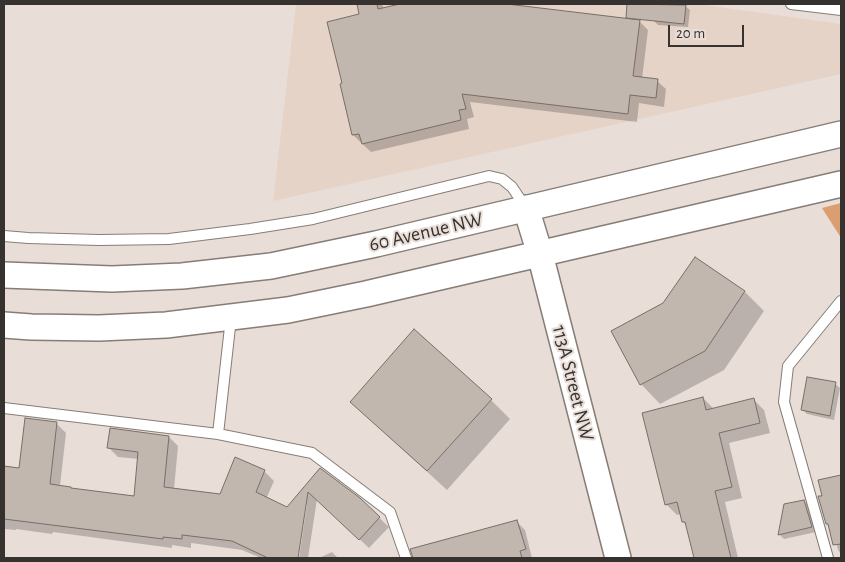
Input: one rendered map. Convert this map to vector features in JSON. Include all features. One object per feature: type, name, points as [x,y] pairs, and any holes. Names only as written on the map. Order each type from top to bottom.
[{"type":"street","name":"60 Avenue NW","points":[[4,275],[112,279],[182,276],[271,266],[376,244],[841,134]]},
{"type":"street","points":[[4,325],[99,328],[166,325],[288,310],[349,298],[841,184]]},
{"type":"street","name":"113A Street NW","points":[[526,208],[540,254],[618,558]]},
{"type":"lane","points":[[791,4],[841,10]]},
{"type":"lane","points":[[4,236],[81,239],[169,239],[250,230],[314,219],[489,176],[502,179],[512,188],[526,208]]},
{"type":"lane","points":[[828,558],[784,402],[788,366],[841,301]]},
{"type":"lane","points":[[218,434],[231,318]]},
{"type":"lane","points":[[4,408],[218,434],[312,453],[390,512],[406,558]]},
{"type":"shaded area","points":[[296,4],[697,4],[841,24],[841,74],[273,201]]},
{"type":"shaded area","points":[[841,203],[841,238],[822,208]]},
{"type":"building","points":[[357,4],[377,4],[378,9],[400,4],[507,4],[640,20],[633,76],[658,79],[656,98],[630,95],[628,114],[462,94],[466,109],[459,110],[461,120],[362,144],[359,134],[352,135],[327,22],[359,14]]},
{"type":"building","points":[[627,4],[686,5],[684,24],[626,18]]},
{"type":"building","points":[[695,257],[745,291],[705,351],[640,385],[611,331],[663,303]]},
{"type":"building","points":[[414,329],[492,399],[427,471],[350,402]]},
{"type":"building","points":[[807,377],[836,382],[830,416],[801,410]]},
{"type":"building","points":[[703,397],[706,410],[754,398],[760,423],[719,433],[732,487],[715,491],[731,558],[694,558],[685,522],[682,522],[677,502],[665,505],[642,413]]},
{"type":"building","points":[[25,418],[57,422],[50,484],[134,496],[138,452],[107,448],[110,428],[169,436],[164,487],[220,494],[235,457],[265,470],[256,492],[287,507],[320,468],[360,498],[380,517],[359,540],[308,492],[298,558],[268,558],[232,541],[182,535],[182,539],[163,537],[163,539],[4,519],[4,466],[19,468]]},
{"type":"building","points":[[841,475],[841,544],[833,545],[818,496],[822,496],[818,480]]},
{"type":"building","points":[[804,500],[812,527],[778,535],[784,504]]},
{"type":"building","points":[[517,520],[526,549],[520,551],[522,558],[413,558],[410,549]]}]
